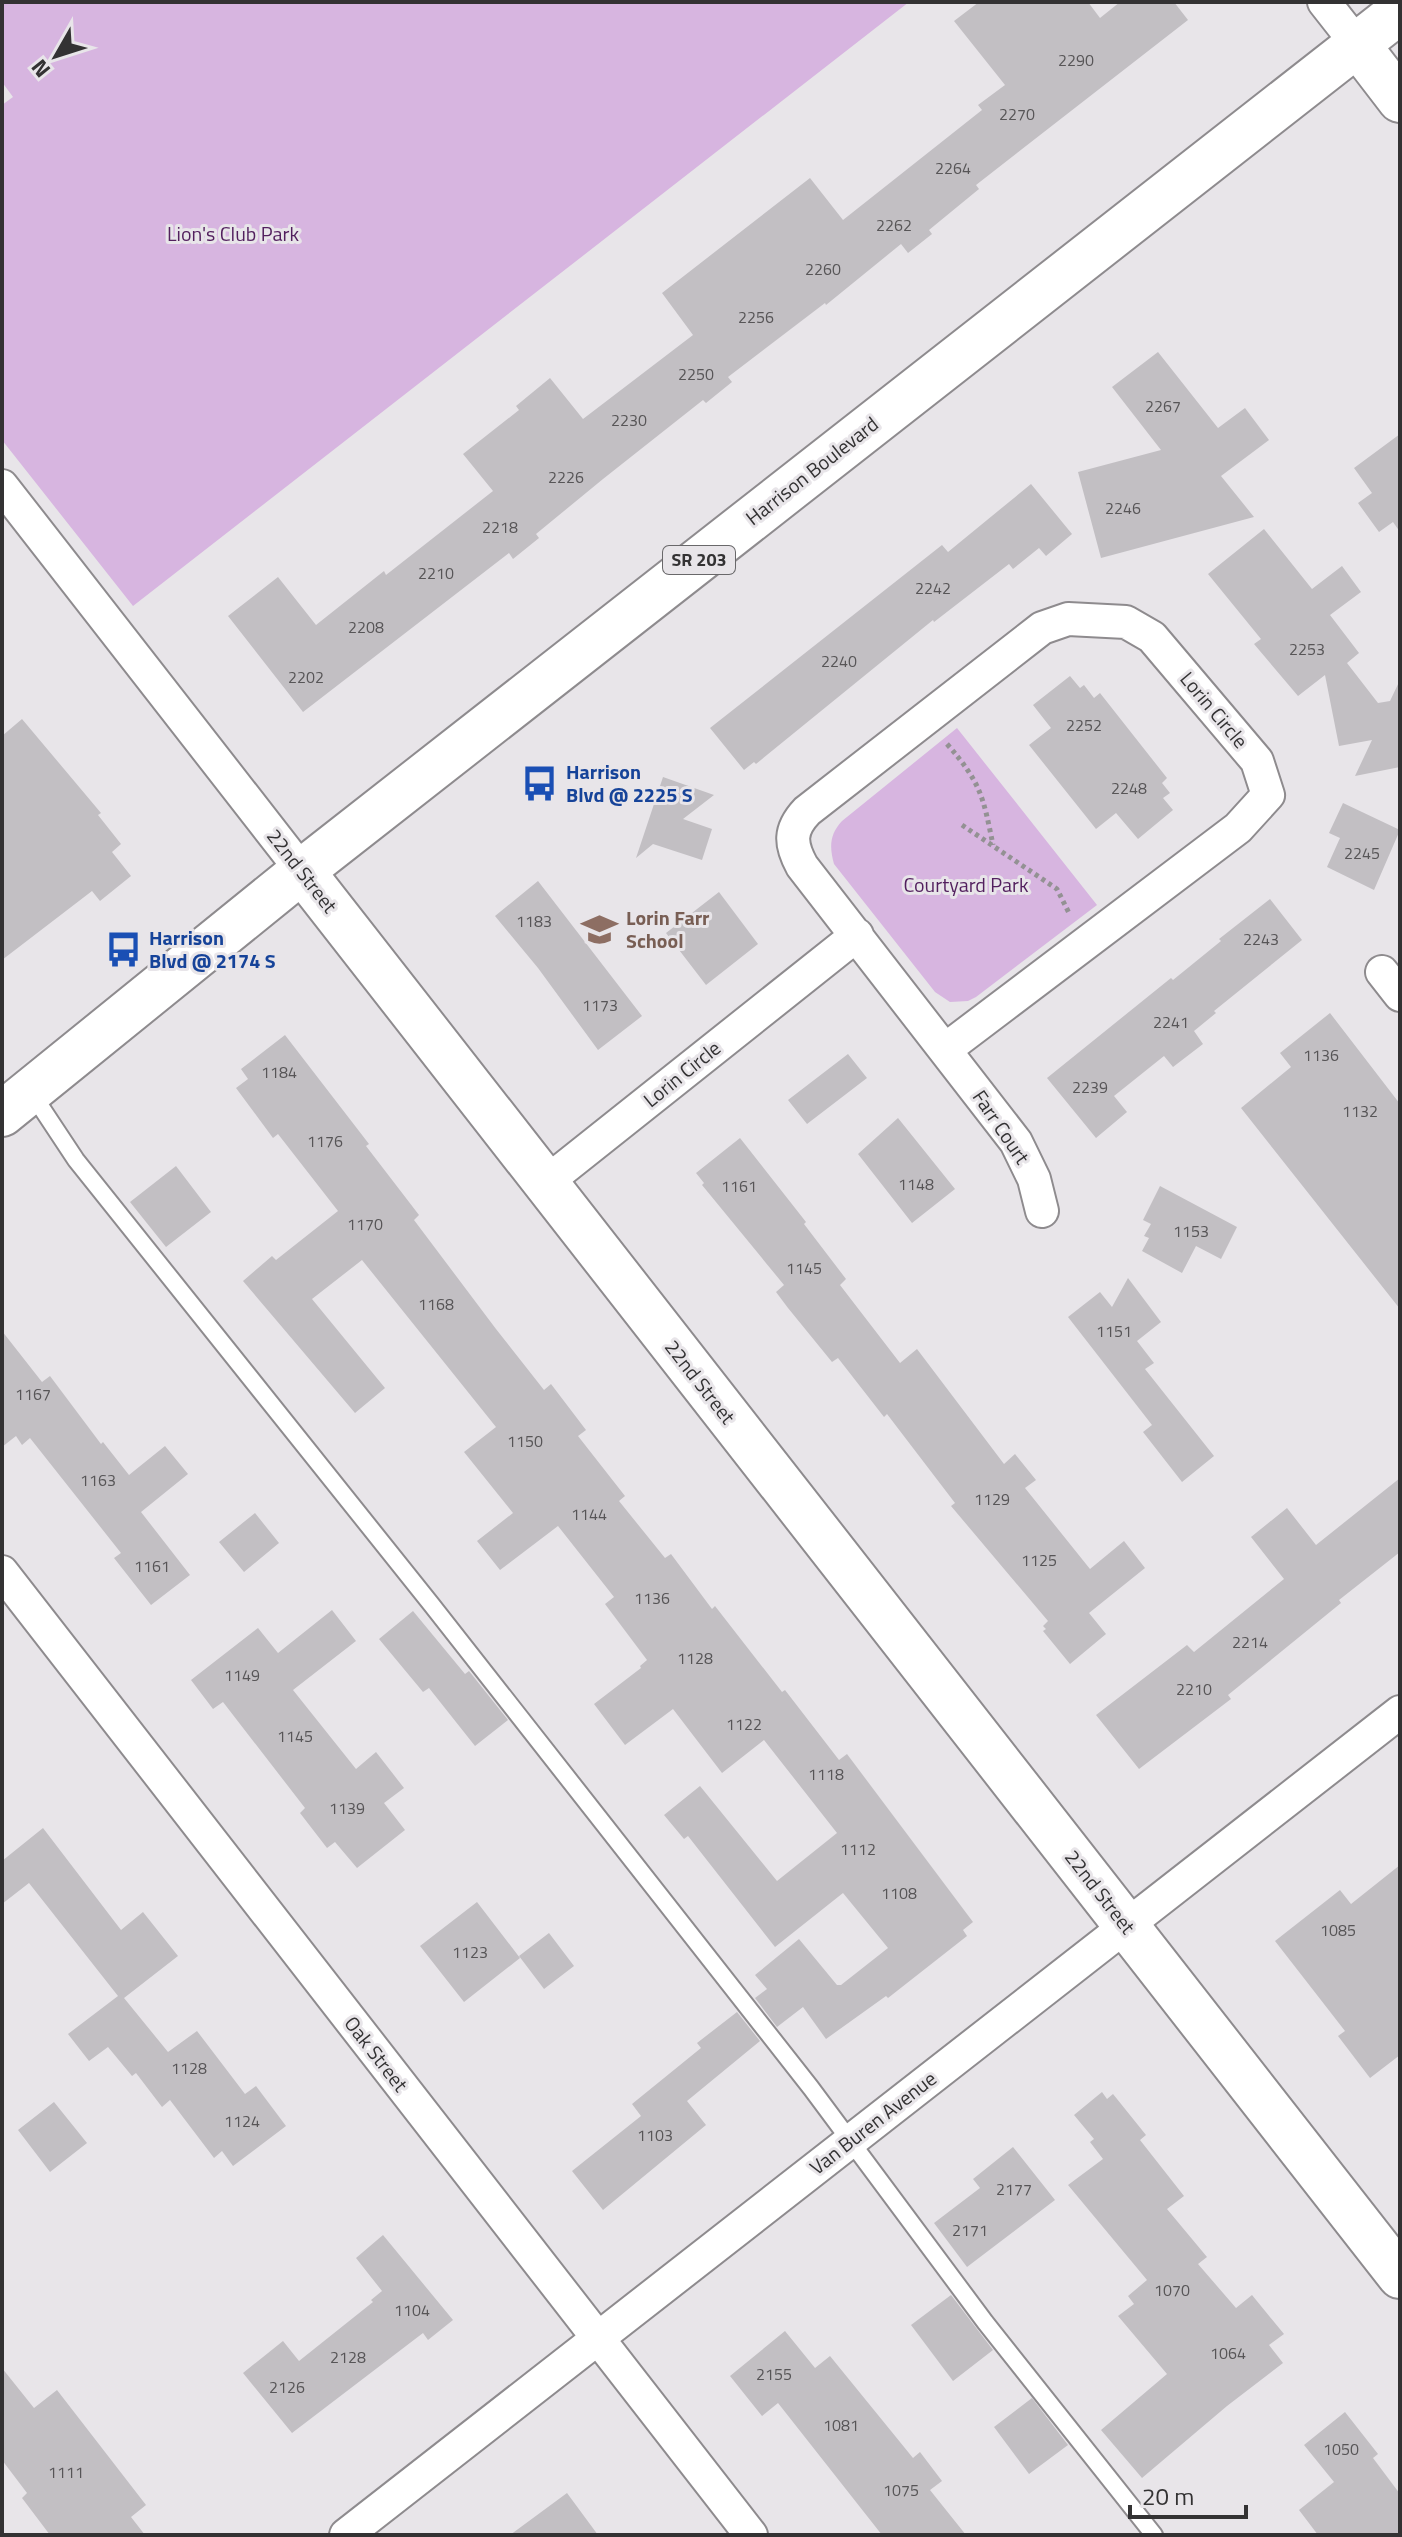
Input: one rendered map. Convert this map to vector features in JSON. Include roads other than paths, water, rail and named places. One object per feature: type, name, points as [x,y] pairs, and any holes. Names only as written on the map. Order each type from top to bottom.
[{"type":"street","points":[[1324,2],[1400,100]]},
{"type":"street","name":"Harrison Boulevard","points":[[16,1102],[302,871],[1400,11]]},
{"type":"street","name":"22nd Street","points":[[2,486],[544,1184],[1400,2276]]},
{"type":"street","name":"Lorin Circle","points":[[1068,619],[1126,622],[1152,637],[1257,761],[1268,795],[1238,828],[946,1049],[857,935],[802,866],[793,849],[792,836],[797,822],[807,811],[1042,628],[1068,619]]},
{"type":"street","name":"Lorin Circle","points":[[544,1184],[857,935]]},
{"type":"street","name":"Farr Court","points":[[946,1049],[1016,1142],[1034,1179],[1042,1211]]},
{"type":"street","name":"Oak Street","points":[[2,1572],[751,2535]]},
{"type":"street","name":"Van Buren Avenue","points":[[346,2535],[1400,1712]]},
{"type":"lane","points":[[16,1102],[76,1160],[431,1604],[850,2142],[985,2322],[1154,2535]]},
{"type":"place","name":"Harrison Blvd @ 2225 S","points":[[540,784]]},
{"type":"place","name":"Lorin Farr School","points":[[600,929]]},
{"type":"place","name":"Harrison Blvd @ 2174 S","points":[[123,949]]},
{"type":"park label","name":"Lion's Club Park","points":[[233,234]]},
{"type":"park label","name":"Courtyard Park","points":[[966,885]]}]
